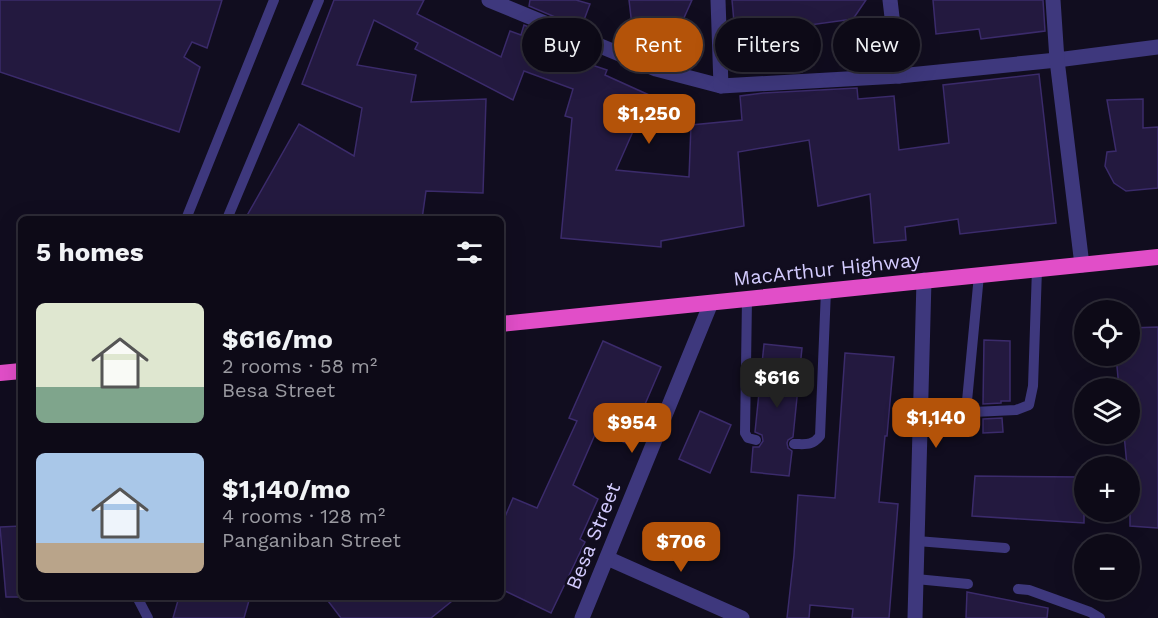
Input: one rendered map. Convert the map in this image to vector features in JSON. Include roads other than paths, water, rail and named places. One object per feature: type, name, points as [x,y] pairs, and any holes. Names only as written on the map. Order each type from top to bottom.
[{"type":"highway","name":"MacArthur Highway","points":[[504,326],[826,290],[1158,257]]},
{"type":"highway","points":[[0,373],[18,371]]},
{"type":"street","points":[[489,0],[656,69],[722,86],[899,76],[1158,47]]},
{"type":"street","points":[[718,0],[722,86]]},
{"type":"street","points":[[890,0],[899,76]]},
{"type":"street","points":[[1053,0],[1057,60],[1082,265]]},
{"type":"street","points":[[915,618],[924,280]]},
{"type":"street","name":"Besa Street","points":[[582,618],[711,303]]},
{"type":"street","points":[[607,558],[742,618]]},
{"type":"lane","points":[[187,216],[274,0]]},
{"type":"lane","points":[[228,216],[318,0]]},
{"type":"lane","points":[[920,410],[973,412],[1016,410],[1029,405],[1033,386],[1037,269]]},
{"type":"lane","points":[[973,412],[968,408],[967,401],[980,274]]},
{"type":"lane","points":[[794,444],[809,444],[815,442],[820,436],[826,290]]},
{"type":"lane","points":[[747,299],[745,427],[748,438],[756,440]]},
{"type":"lane","points":[[917,541],[1005,548]]},
{"type":"lane","points":[[916,579],[968,584]]},
{"type":"lane","points":[[1018,589],[1029,590],[1090,612],[1100,618]]},
{"type":"lane","points":[[139,600],[148,618]]}]
